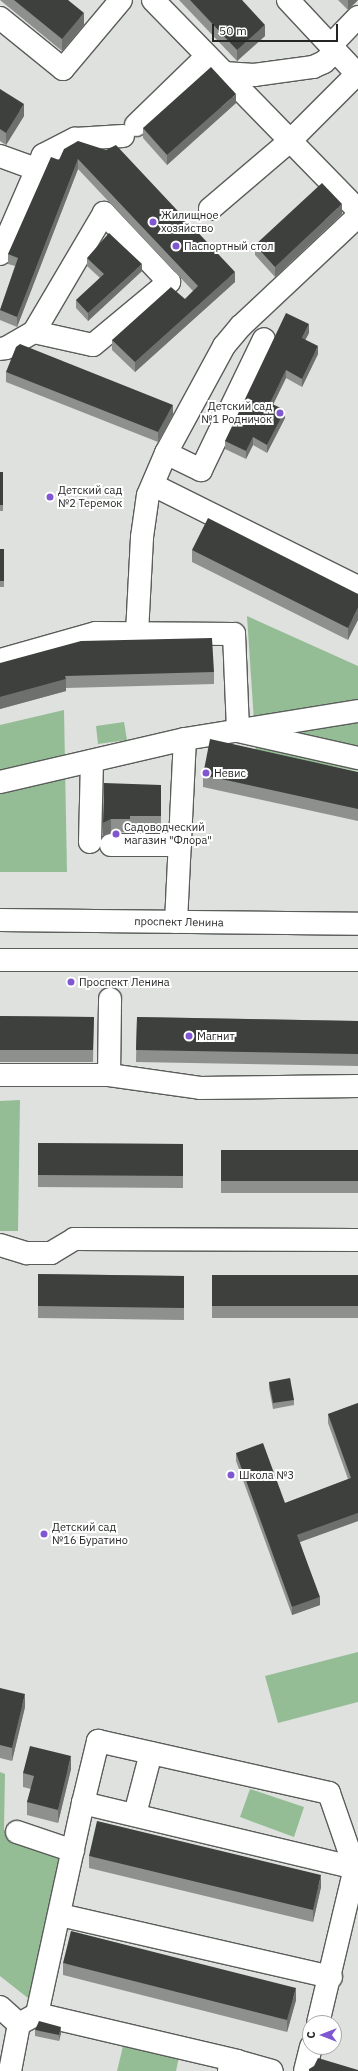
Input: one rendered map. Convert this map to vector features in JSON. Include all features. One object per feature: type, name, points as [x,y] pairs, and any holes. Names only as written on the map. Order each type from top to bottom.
[{"type":"main road","points":[[0,18],[63,69],[121,0]]},
{"type":"main road","points":[[153,0],[358,210]]},
{"type":"main road","points":[[210,209],[290,141],[358,75],[288,0]]},
{"type":"main road","points":[[224,73],[254,75],[313,67],[324,62],[333,48],[358,17]]},
{"type":"main road","points":[[0,254],[35,169],[43,155],[75,139],[129,130],[207,56]]},
{"type":"main road","points":[[0,156],[35,169]]},
{"type":"main road","points":[[0,349],[6,348],[34,332],[104,213],[169,282],[93,345],[34,332]]},
{"type":"main road","points":[[137,633],[142,537],[148,495],[166,454],[224,346],[241,326],[358,216]]},
{"type":"main road","points":[[166,454],[201,470],[264,339]]},
{"type":"main road","points":[[153,485],[358,588]]},
{"type":"main road","points":[[0,660],[96,633],[234,634],[238,731]]},
{"type":"main road","points":[[0,782],[185,739],[358,711]]},
{"type":"main road","points":[[238,731],[358,758]]},
{"type":"main road","points":[[176,922],[185,739]]},
{"type":"main road","points":[[92,761],[101,843],[180,845]]},
{"type":"main road","name":"проспект Ленина","points":[[0,920],[358,924]]},
{"type":"main road","points":[[0,960],[358,960]]},
{"type":"main road","points":[[108,1075],[110,999]]},
{"type":"main road","points":[[0,1075],[108,1075],[200,1088],[358,1086]]},
{"type":"main road","points":[[0,1245],[35,1253],[51,1253],[74,1239],[358,1240]]},
{"type":"main road","points":[[10,2071],[28,2019],[60,1915],[83,1803],[98,1741],[329,1793],[355,1868],[331,1977],[320,2015]]},
{"type":"main road","points":[[135,1814],[150,1753]]},
{"type":"main road","points":[[83,1803],[135,1814],[355,1868]]},
{"type":"main road","points":[[17,1832],[73,1851]]},
{"type":"main road","points":[[60,1915],[331,1977]]},
{"type":"main road","points":[[0,2008],[28,2019],[233,2066],[272,2071]]},
{"type":"main road","points":[[305,2071],[309,2055]]},
{"type":"green space","points":[[247,616],[358,666],[358,771],[256,752]]},
{"type":"green space","points":[[64,710],[67,872],[0,872],[0,725]]},
{"type":"green space","points":[[124,722],[127,740],[98,744],[96,726]]},
{"type":"green space","points":[[20,1100],[18,1231],[0,1231],[0,1101]]},
{"type":"green space","points":[[358,1652],[358,1702],[278,1723],[265,1676]]},
{"type":"green space","points":[[0,1772],[5,1774],[4,1830],[61,1850],[33,2002],[0,1976]]},
{"type":"green space","points":[[250,1789],[304,1807],[294,1837],[240,1817]]},
{"type":"green space","points":[[124,2042],[179,2057],[176,2071],[117,2071]]},
{"type":"building","points":[[14,0],[68,0],[84,13],[62,39]]},
{"type":"building","points":[[190,0],[242,0],[265,25],[237,50]]},
{"type":"building","points":[[211,67],[236,94],[167,155],[143,128]]},
{"type":"building","points":[[0,89],[24,104],[6,133],[0,129]]},
{"type":"building","points":[[78,141],[106,150],[116,145],[235,272],[135,362],[112,340],[171,287],[185,299],[198,286],[78,159],[17,317],[0,310],[18,258],[8,254],[51,157],[59,160],[64,149]]},
{"type":"building","points":[[322,183],[342,204],[275,267],[255,245]]},
{"type":"building","points":[[109,233],[142,264],[88,313],[76,300],[104,274],[87,258]]},
{"type":"building","points":[[286,313],[309,324],[302,338],[318,346],[302,379],[286,370],[270,403],[285,410],[267,445],[253,437],[246,451],[225,441]]},
{"type":"building","points":[[20,344],[173,405],[158,432],[6,372],[16,347]]},
{"type":"building","points":[[0,472],[3,472],[3,505],[0,505]]},
{"type":"building","points":[[208,518],[358,594],[358,608],[348,628],[192,550]]},
{"type":"building","points":[[0,549],[4,549],[4,581],[0,581]]},
{"type":"building","points":[[212,638],[214,672],[65,676],[66,679],[0,697],[0,663],[81,641]]},
{"type":"building","points":[[210,739],[358,772],[358,809],[203,775]]},
{"type":"building","points":[[104,783],[161,785],[161,816],[130,816],[130,819],[111,819],[103,823]]},
{"type":"building","points":[[0,1016],[94,1017],[93,1050],[0,1050]]},
{"type":"building","points":[[137,1017],[358,1021],[358,1054],[136,1050]]},
{"type":"building","points":[[38,1143],[183,1144],[183,1176],[38,1175]]},
{"type":"building","points":[[221,1150],[358,1150],[358,1181],[221,1181]]},
{"type":"building","points":[[38,1274],[184,1276],[184,1308],[38,1306]]},
{"type":"building","points":[[212,1275],[358,1275],[358,1306],[212,1306]]},
{"type":"building","points":[[290,1378],[294,1400],[273,1403],[269,1382]]},
{"type":"building","points":[[358,1403],[358,1513],[297,1535],[320,1597],[292,1607],[236,1453],[263,1443],[285,1503],[351,1478],[328,1414]]},
{"type":"building","points":[[0,1688],[25,1694],[12,1748],[0,1745]]},
{"type":"building","points":[[30,1746],[71,1756],[58,1810],[27,1802],[34,1776],[23,1773]]},
{"type":"building","points":[[97,1821],[321,1875],[313,1910],[89,1856]]},
{"type":"building","points":[[71,1931],[296,1988],[287,2020],[63,1963]]},
{"type":"building","points":[[39,2021],[61,2027],[59,2035],[35,2030]]},
{"type":"building","points":[[318,2058],[358,2071],[309,2071],[309,2069],[314,2066]]},
{"type":"place","name":"Жилищное хозяйство","points":[[153,222]]},
{"type":"place","name":"Паспортный стол","points":[[176,246]]},
{"type":"place","name":"Детский сад №1 Родничок","points":[[280,413]]},
{"type":"place","name":"Детский сад №2 Теремок","points":[[50,497]]},
{"type":"place","name":"Невис","points":[[206,773]]},
{"type":"place","name":"Садоводческий магазин \"Флора\"","points":[[116,834]]},
{"type":"place","name":"Проспект Ленина","points":[[71,982]]},
{"type":"place","name":"Магнит","points":[[189,1036]]},
{"type":"place","name":"Школа №3","points":[[231,1475]]},
{"type":"place","name":"Детский сад №16 Буратино","points":[[44,1534]]}]
